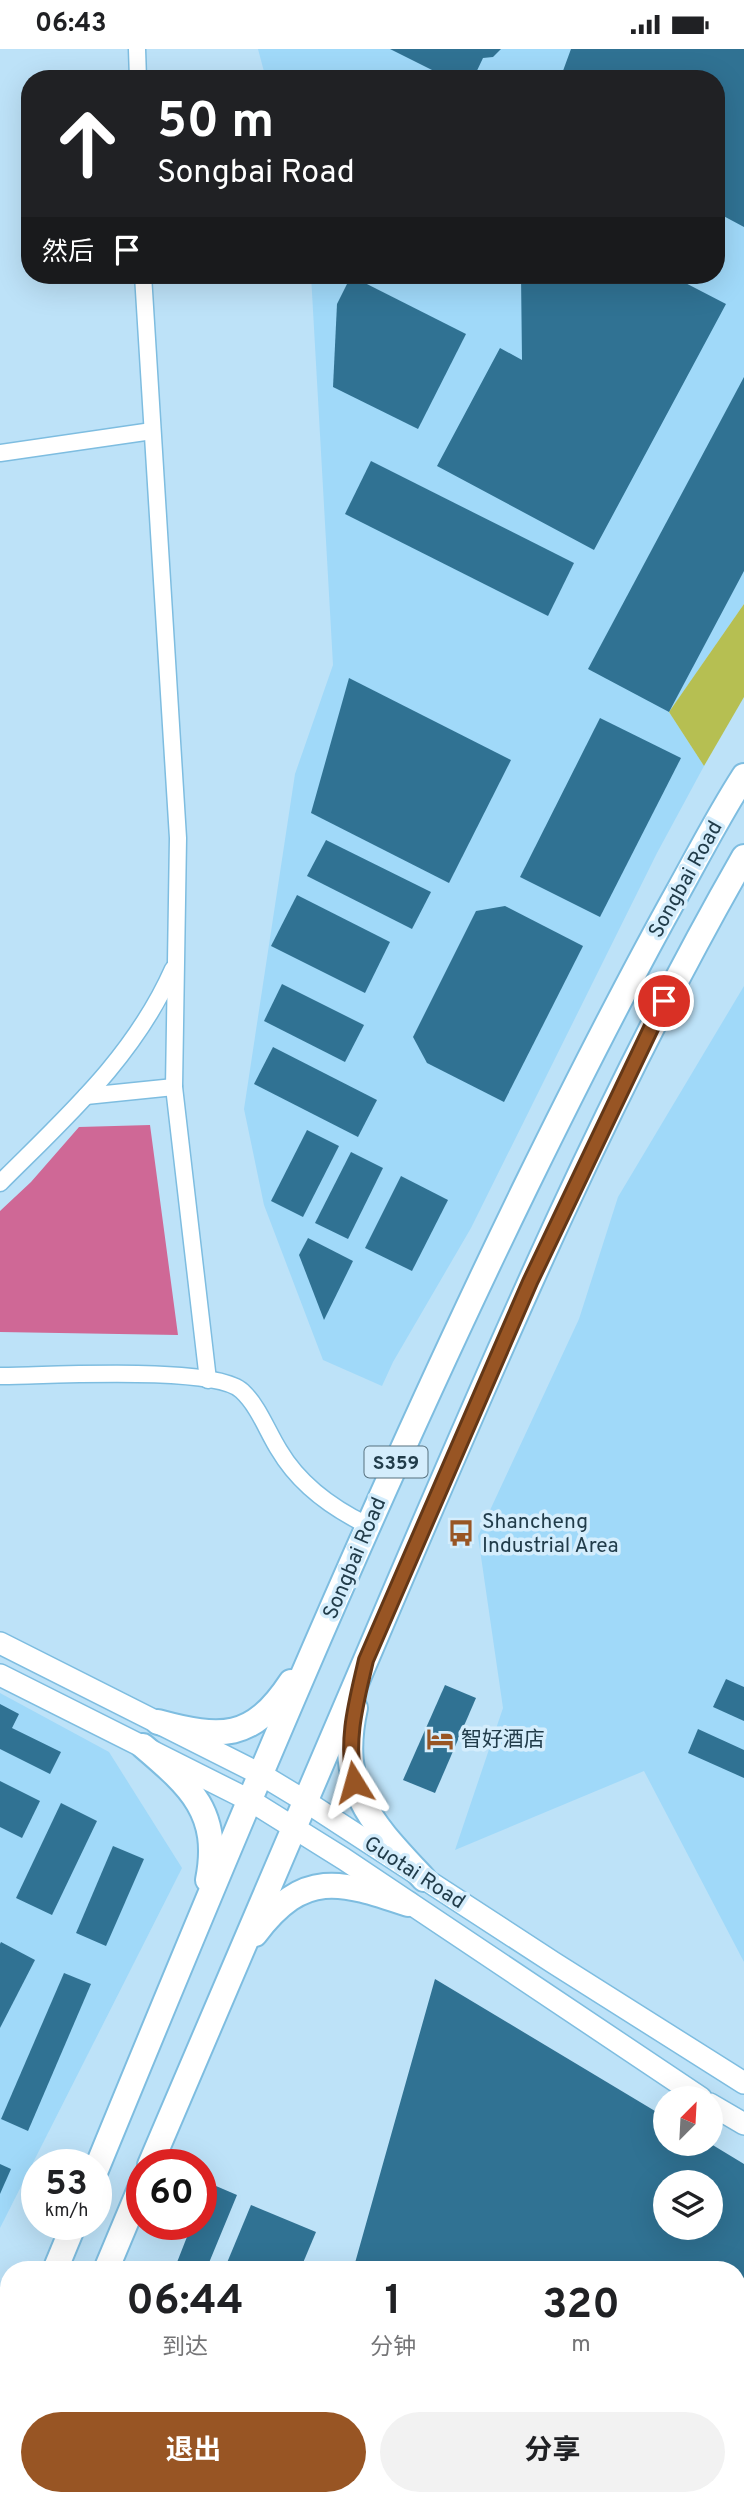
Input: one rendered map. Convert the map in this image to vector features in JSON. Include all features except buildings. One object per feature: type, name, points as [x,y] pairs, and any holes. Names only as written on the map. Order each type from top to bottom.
[{"type":"main road","name":"Songbai Road","points":[[105,2149],[201,1914],[367,1525],[471,1300],[585,1065],[658,927],[744,776]]},
{"type":"main road","name":"Songbai Road","points":[[157,2149],[293,1827],[530,1282],[664,1001],[744,857]]},
{"type":"main road","points":[[158,1723],[214,1734],[233,1733],[253,1725],[280,1698],[327,1621]]},
{"type":"main road","points":[[366,1660],[351,1725],[349,1753],[354,1782],[372,1820],[424,1878]]},
{"type":"main road","points":[[143,1746],[184,1781],[198,1799],[207,1818],[211,1865],[201,1914]]},
{"type":"main road","points":[[236,1960],[282,1903],[297,1893],[319,1886],[342,1884],[408,1904]]},
{"type":"main road","points":[[110,2261],[126,2222]]},
{"type":"main road","points":[[59,2261],[67,2240]]},
{"type":"street","points":[[137,49],[138,70]]},
{"type":"street","points":[[144,284],[178,838],[174,1087],[208,1380]]},
{"type":"street","points":[[0,453],[152,431]]},
{"type":"street","points":[[0,1183],[130,1047],[148,1019],[177,960]]},
{"type":"street","points":[[86,1096],[174,1087]]},
{"type":"street","points":[[0,1376],[165,1375],[224,1382],[240,1389],[250,1400],[291,1468],[341,1512],[367,1525]]},
{"type":"street","name":"Guotai Road","points":[[0,1643],[262,1775],[744,2083]]},
{"type":"street","name":"Guotai Road","points":[[0,1675],[251,1801],[683,2086]]},
{"type":"street","points":[[723,2112],[744,2124]]},
{"type":"shaded area","points":[[258,49],[744,49],[744,604],[669,712],[704,766],[657,853],[471,1228],[393,1362],[382,1386],[323,1360],[264,1205],[244,1109],[295,774],[333,665],[312,284],[725,284],[725,70],[264,70]]},
{"type":"shaded area","points":[[744,986],[744,1962],[644,1771],[455,1850],[503,1708],[478,1536],[579,1319],[618,1197]]},
{"type":"shaded area","points":[[150,1125],[178,1335],[0,1332],[0,1211],[31,1182],[79,1127]]},
{"type":"shaded area","points":[[0,1693],[109,1752],[182,1868],[40,2149],[21,2149],[21,2186],[0,2228]]},
{"type":"green space","points":[[744,604],[744,697],[704,766],[669,712]]},
{"type":"place","name":"Shancheng Industrial Area","points":[[461,1533]]},
{"type":"place","name":"智好酒店","points":[[440,1739]]},
{"type":"route","points":[[354,1782],[349,1753],[351,1725],[366,1660],[530,1282],[664,1001]]}]
